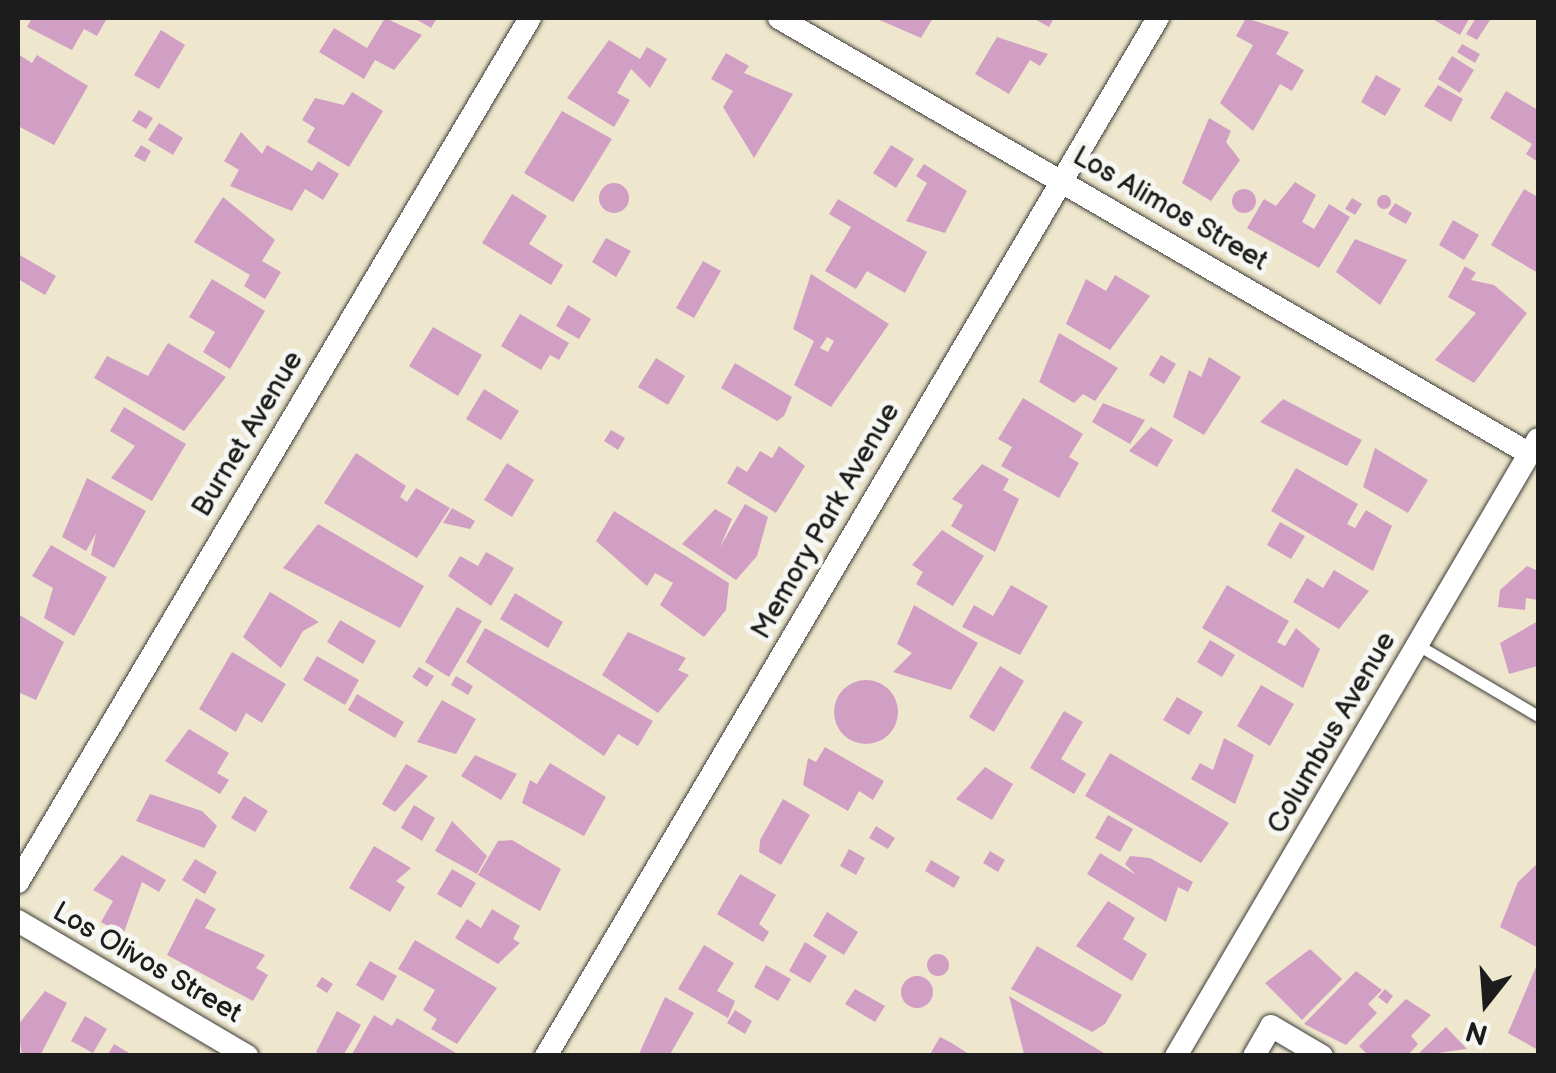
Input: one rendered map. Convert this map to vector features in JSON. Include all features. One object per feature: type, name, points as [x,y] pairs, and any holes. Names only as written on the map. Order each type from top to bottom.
[{"type":"street","name":"Burnet Avenue","points":[[18,882],[530,18]]},
{"type":"street","name":"Los Alimos Street","points":[[779,18],[1534,447]]},
{"type":"street","name":"Memory Park Avenue","points":[[546,1056],[1158,18]]},
{"type":"street","name":"Columbus Avenue","points":[[1176,1056],[1534,447]]},
{"type":"street","name":"Los Olivos Street","points":[[18,922],[247,1056]]},
{"type":"street","points":[[1254,1056],[1271,1026],[1322,1056]]},
{"type":"lane","points":[[1418,645],[1538,716]]},
{"type":"building","points":[[32,18],[107,18],[97,36],[84,29],[72,50],[27,27]]},
{"type":"building","points":[[385,18],[422,35],[394,70],[375,60],[364,79],[319,52],[334,28],[367,48]]},
{"type":"building","points":[[414,18],[437,18],[431,28]]},
{"type":"building","points":[[875,18],[933,18],[921,38]]},
{"type":"building","points":[[1033,18],[1054,18],[1049,27]]},
{"type":"building","points":[[1246,18],[1289,32],[1276,54],[1304,70],[1292,91],[1280,84],[1253,131],[1220,103],[1253,45],[1236,36]]},
{"type":"building","points":[[1431,18],[1466,18],[1469,19],[1460,35]]},
{"type":"building","points":[[1476,18],[1490,20],[1477,40],[1466,34]]},
{"type":"building","points":[[161,30],[185,45],[159,89],[134,75]]},
{"type":"building","points":[[997,37],[1048,54],[1040,66],[1030,60],[1009,94],[975,74]]},
{"type":"building","points":[[609,40],[640,59],[647,47],[667,59],[650,88],[631,69],[617,93],[630,100],[614,127],[567,98]]},
{"type":"building","points":[[1462,44],[1480,54],[1475,63],[1457,52]]},
{"type":"building","points":[[726,53],[749,66],[744,73],[793,94],[754,158],[723,107],[733,91],[711,79]]},
{"type":"building","points":[[18,54],[32,63],[37,55],[88,86],[54,145],[18,126]]},
{"type":"building","points":[[1452,56],[1474,70],[1460,93],[1438,79]]},
{"type":"building","points":[[1376,75],[1401,89],[1385,116],[1361,102]]},
{"type":"building","points":[[1438,85],[1463,99],[1451,122],[1424,106]]},
{"type":"building","points":[[1506,91],[1538,110],[1538,162],[1526,154],[1532,144],[1490,118]]},
{"type":"building","points":[[352,92],[383,111],[349,167],[307,142],[315,128],[302,120],[315,98],[344,105]]},
{"type":"building","points":[[139,110],[153,118],[146,129],[132,121]]},
{"type":"building","points":[[562,111],[612,139],[573,202],[524,173]]},
{"type":"building","points":[[1209,118],[1231,131],[1226,142],[1240,160],[1211,201],[1182,183]]},
{"type":"building","points":[[159,123],[183,138],[173,155],[148,140]]},
{"type":"building","points":[[241,132],[262,154],[267,145],[312,171],[318,161],[339,174],[323,200],[305,189],[292,211],[230,186],[239,170],[224,161]]},
{"type":"building","points":[[141,145],[151,151],[145,162],[134,156]]},
{"type":"building","points":[[891,145],[914,159],[896,188],[873,173]]},
{"type":"building","points":[[924,164],[967,191],[945,233],[906,221],[927,183],[916,176]]},
{"type":"building","points":[[1295,182],[1316,195],[1302,222],[1314,229],[1329,204],[1350,217],[1319,268],[1247,228],[1264,199],[1276,206]]},
{"type":"building","points":[[614,183],[628,192],[629,198],[620,212],[614,213],[600,204],[599,198],[608,184]]},
{"type":"building","points":[[1244,189],[1253,192],[1253,210],[1244,213],[1235,210],[1232,201],[1235,192]]},
{"type":"building","points":[[1524,189],[1538,197],[1538,273],[1491,245]]},
{"type":"building","points":[[512,194],[547,216],[529,244],[563,265],[551,285],[482,243]]},
{"type":"building","points":[[1384,195],[1391,202],[1384,209],[1377,202]]},
{"type":"building","points":[[223,197],[275,240],[262,261],[281,272],[265,299],[244,286],[250,275],[194,242]]},
{"type":"building","points":[[1352,198],[1362,204],[1355,215],[1345,209]]},
{"type":"building","points":[[838,199],[927,252],[905,293],[867,271],[856,289],[825,271],[851,227],[829,214]]},
{"type":"building","points":[[1395,203],[1412,213],[1406,224],[1388,214]]},
{"type":"building","points":[[1453,220],[1479,235],[1464,260],[1439,245]]},
{"type":"building","points":[[606,238],[631,251],[616,277],[592,262]]},
{"type":"building","points":[[1355,239],[1407,260],[1380,305],[1336,272]]},
{"type":"building","points":[[18,254],[56,276],[45,295],[18,279]]},
{"type":"building","points":[[703,261],[721,271],[694,318],[676,308]]},
{"type":"building","points":[[1465,266],[1476,273],[1471,280],[1494,285],[1527,313],[1474,383],[1435,360],[1476,313],[1448,297]]},
{"type":"building","points":[[811,274],[889,324],[831,407],[794,385],[814,341],[793,329]],"holes":[[[827,337],[834,341],[828,352],[820,348]]]},
{"type":"building","points":[[1115,275],[1150,296],[1110,350],[1066,324],[1086,279],[1106,291]]},
{"type":"building","points":[[212,279],[265,311],[230,369],[203,352],[215,332],[189,317]]},
{"type":"building","points":[[568,305],[591,319],[579,339],[556,326]]},
{"type":"building","points":[[520,314],[569,343],[559,360],[550,355],[541,370],[501,346]]},
{"type":"building","points":[[433,327],[482,355],[458,396],[409,366]]},
{"type":"building","points":[[1059,333],[1118,368],[1095,401],[1083,394],[1074,403],[1039,382]]},
{"type":"building","points":[[168,343],[226,377],[184,431],[94,378],[107,356],[148,376]]},
{"type":"building","points":[[1161,355],[1176,364],[1164,384],[1149,375]]},
{"type":"building","points":[[1209,357],[1241,377],[1204,435],[1173,417],[1189,370],[1201,377]]},
{"type":"building","points":[[656,358],[685,376],[668,405],[638,387]]},
{"type":"building","points":[[735,363],[792,397],[784,416],[777,421],[721,388]]},
{"type":"building","points":[[484,389],[519,411],[501,440],[466,419]]},
{"type":"building","points":[[1023,398],[1083,434],[1069,457],[1079,463],[1059,498],[1001,466],[1012,447],[998,439]]},
{"type":"building","points":[[1283,399],[1362,440],[1347,466],[1260,422]]},
{"type":"building","points":[[1103,403],[1145,420],[1130,444],[1092,422]]},
{"type":"building","points":[[124,407],[186,444],[152,501],[111,478],[135,446],[110,431]]},
{"type":"building","points":[[1151,427],[1173,440],[1157,467],[1129,451]]},
{"type":"building","points":[[611,430],[625,438],[618,450],[604,441]]},
{"type":"building","points":[[779,446],[805,466],[776,513],[727,483],[737,466],[747,472],[760,451],[772,458]]},
{"type":"building","points":[[1375,448],[1428,480],[1408,513],[1363,487]]},
{"type":"building","points":[[356,453],[406,486],[400,497],[407,502],[416,488],[450,508],[417,558],[324,503]]},
{"type":"building","points":[[507,463],[534,480],[512,517],[484,500]]},
{"type":"building","points":[[982,464],[1009,479],[1003,490],[1019,499],[995,552],[951,526],[963,505],[952,499]]},
{"type":"building","points":[[1296,468],[1358,504],[1347,524],[1355,528],[1366,510],[1392,526],[1373,571],[1271,511]]},
{"type":"building","points":[[87,478],[146,511],[114,568],[91,555],[96,533],[86,551],[62,537]]},
{"type":"building","points":[[745,504],[768,517],[757,556],[736,580],[682,544],[715,509],[732,519],[720,547]]},
{"type":"building","points":[[452,508],[475,521],[470,529],[443,523]]},
{"type":"building","points":[[614,511],[729,583],[726,610],[704,637],[660,605],[673,583],[655,573],[647,586],[596,541]]},
{"type":"building","points":[[1280,522],[1305,536],[1291,559],[1267,545]]},
{"type":"building","points":[[318,524],[424,586],[400,628],[283,568]]},
{"type":"building","points":[[942,530],[984,556],[953,606],[916,584],[923,572],[912,565]]},
{"type":"building","points":[[51,545],[107,577],[74,636],[44,618],[53,588],[32,576]]},
{"type":"building","points":[[486,552],[514,568],[491,606],[448,576],[460,556],[478,566]]},
{"type":"building","points":[[1527,566],[1538,571],[1538,600],[1526,598],[1525,610],[1498,607],[1500,590]]},
{"type":"building","points":[[1334,570],[1369,591],[1339,629],[1293,602],[1307,578],[1323,588]]},
{"type":"building","points":[[1011,585],[1048,606],[1020,655],[962,627],[974,605],[993,616]]},
{"type":"building","points":[[1227,585],[1289,621],[1277,642],[1285,646],[1296,628],[1320,649],[1303,688],[1202,628]]},
{"type":"building","points":[[270,592],[319,622],[303,631],[281,668],[243,637]]},
{"type":"building","points":[[515,593],[563,622],[548,648],[500,619]]},
{"type":"building","points":[[914,605],[978,643],[951,690],[893,672],[912,653],[897,644]]},
{"type":"building","points":[[457,607],[482,621],[449,677],[425,662]]},
{"type":"building","points":[[18,614],[64,642],[36,700],[18,692]]},
{"type":"building","points":[[340,620],[376,641],[363,664],[327,642]]},
{"type":"building","points":[[1538,621],[1538,666],[1509,674],[1500,643]]},
{"type":"building","points":[[485,628],[653,721],[638,746],[618,734],[604,756],[466,662]]},
{"type":"building","points":[[628,632],[686,658],[678,670],[689,675],[658,713],[602,675]]},
{"type":"building","points":[[1210,640],[1235,655],[1222,677],[1197,662]]},
{"type":"building","points":[[232,652],[286,684],[262,723],[246,713],[236,732],[199,709]]},
{"type":"building","points":[[317,656],[359,680],[345,705],[303,680]]},
{"type":"building","points":[[1000,666],[1024,681],[994,732],[969,717]]},
{"type":"building","points":[[419,667],[434,676],[427,687],[412,677]]},
{"type":"building","points":[[456,676],[473,686],[468,695],[451,685]]},
{"type":"building","points":[[866,680],[889,689],[898,712],[889,735],[866,744],[843,735],[834,712],[843,689]]},
{"type":"building","points":[[1261,685],[1294,704],[1270,746],[1237,726]]},
{"type":"building","points":[[357,694],[404,722],[395,738],[348,710]]},
{"type":"building","points":[[1177,697],[1203,712],[1189,735],[1163,720]]},
{"type":"building","points":[[442,700],[476,719],[456,754],[417,742]]},
{"type":"building","points":[[1064,711],[1083,722],[1061,759],[1086,774],[1074,794],[1030,768]]},
{"type":"building","points":[[189,729],[229,753],[217,773],[229,780],[220,794],[165,761]]},
{"type":"building","points":[[1224,738],[1254,755],[1235,804],[1191,779],[1200,763],[1213,770]]},
{"type":"building","points":[[825,747],[884,781],[873,800],[859,791],[848,811],[803,785],[808,758],[816,762]]},
{"type":"building","points":[[1110,753],[1229,823],[1201,863],[1085,796]]},
{"type":"building","points":[[475,755],[517,774],[501,800],[461,776]]},
{"type":"building","points":[[550,763],[606,797],[584,836],[522,803],[530,780],[537,784]]},
{"type":"building","points":[[406,764],[428,776],[395,812],[382,804]]},
{"type":"building","points":[[985,767],[1013,784],[992,820],[956,799]]},
{"type":"building","points":[[150,794],[202,811],[217,826],[204,848],[136,821]]},
{"type":"building","points":[[244,796],[268,811],[255,832],[231,818]]},
{"type":"building","points":[[783,799],[810,815],[781,865],[759,852],[760,840]]},
{"type":"building","points":[[414,805],[435,818],[422,841],[401,828]]},
{"type":"building","points":[[1108,815],[1133,829],[1120,852],[1095,838]]},
{"type":"building","points":[[452,821],[487,856],[477,874],[435,851]]},
{"type":"building","points":[[876,826],[895,838],[888,849],[869,838]]},
{"type":"building","points":[[512,840],[561,869],[540,911],[478,875],[498,841]]},
{"type":"building","points":[[374,846],[411,868],[396,881],[405,887],[390,912],[349,888]]},
{"type":"building","points":[[849,849],[865,858],[856,875],[840,866]]},
{"type":"building","points":[[990,851],[1005,860],[998,872],[983,863]]},
{"type":"building","points":[[1100,853],[1136,875],[1125,864],[1130,856],[1150,858],[1193,882],[1188,892],[1178,887],[1166,922],[1087,874]]},
{"type":"building","points":[[122,855],[166,880],[159,892],[142,882],[123,935],[101,922],[113,901],[93,890]]},
{"type":"building","points":[[195,859],[217,872],[205,894],[182,880]]},
{"type":"building","points":[[931,860],[960,877],[954,888],[925,871]]},
{"type":"building","points":[[1538,863],[1538,948],[1500,927],[1518,882]]},
{"type":"building","points":[[452,869],[476,883],[461,908],[437,894]]},
{"type":"building","points":[[740,874],[776,895],[759,924],[769,932],[763,942],[717,914]]},
{"type":"building","points":[[196,898],[216,909],[205,928],[265,955],[256,968],[268,975],[253,1001],[167,955]]},
{"type":"building","points":[[1108,901],[1135,918],[1123,939],[1147,954],[1132,981],[1076,946]]},
{"type":"building","points":[[492,909],[520,926],[513,939],[520,943],[498,964],[455,938],[467,919],[481,928]]},
{"type":"building","points":[[827,912],[858,932],[844,955],[813,936]]},
{"type":"building","points":[[415,940],[497,988],[457,1044],[431,1029],[437,1019],[423,1010],[435,990],[398,969]]},
{"type":"building","points":[[805,942],[827,956],[810,983],[789,971]]},
{"type":"building","points":[[704,945],[734,963],[717,991],[735,1001],[728,1018],[678,989]]},
{"type":"building","points":[[1037,946],[1122,995],[1105,1024],[1092,1032],[1011,989]]},
{"type":"building","points":[[1310,949],[1342,979],[1302,1020],[1265,983]]},
{"type":"building","points":[[938,954],[946,957],[946,973],[938,976],[930,973],[927,965],[930,957]]},
{"type":"building","points":[[370,961],[397,976],[383,1001],[356,985]]},
{"type":"building","points":[[1538,962],[1538,1050],[1508,1033]]},
{"type":"building","points":[[766,965],[791,979],[778,1001],[754,987]]},
{"type":"building","points":[[1356,971],[1382,990],[1368,1004],[1377,1013],[1346,1045],[1304,1024]]},
{"type":"building","points":[[917,976],[928,981],[933,992],[928,1003],[917,1008],[906,1003],[901,992],[906,981]]},
{"type":"building","points":[[322,977],[333,984],[327,993],[316,986]]},
{"type":"building","points":[[855,989],[885,1006],[875,1022],[845,1004]]},
{"type":"building","points":[[1385,989],[1393,996],[1387,1004],[1378,997]]},
{"type":"building","points":[[45,991],[67,1003],[40,1056],[22,1056],[18,1025]]},
{"type":"building","points":[[1009,996],[1109,1056],[1024,1054]]},
{"type":"building","points":[[665,997],[694,1013],[669,1056],[638,1056]]},
{"type":"building","points":[[1406,999],[1431,1015],[1411,1036],[1418,1044],[1407,1056],[1369,1056],[1359,1046]]},
{"type":"building","points":[[735,1010],[752,1021],[745,1034],[727,1023]]},
{"type":"building","points":[[337,1011],[361,1025],[343,1056],[323,1056],[316,1052]]},
{"type":"building","points":[[374,1015],[392,1026],[397,1018],[461,1056],[351,1056]]},
{"type":"building","points":[[85,1016],[107,1029],[93,1053],[71,1041]]},
{"type":"building","points":[[1446,1027],[1467,1049],[1416,1056]]},
{"type":"building","points":[[940,1037],[950,1042],[972,1056],[929,1056]]},
{"type":"building","points":[[114,1044],[134,1056],[107,1056]]}]
